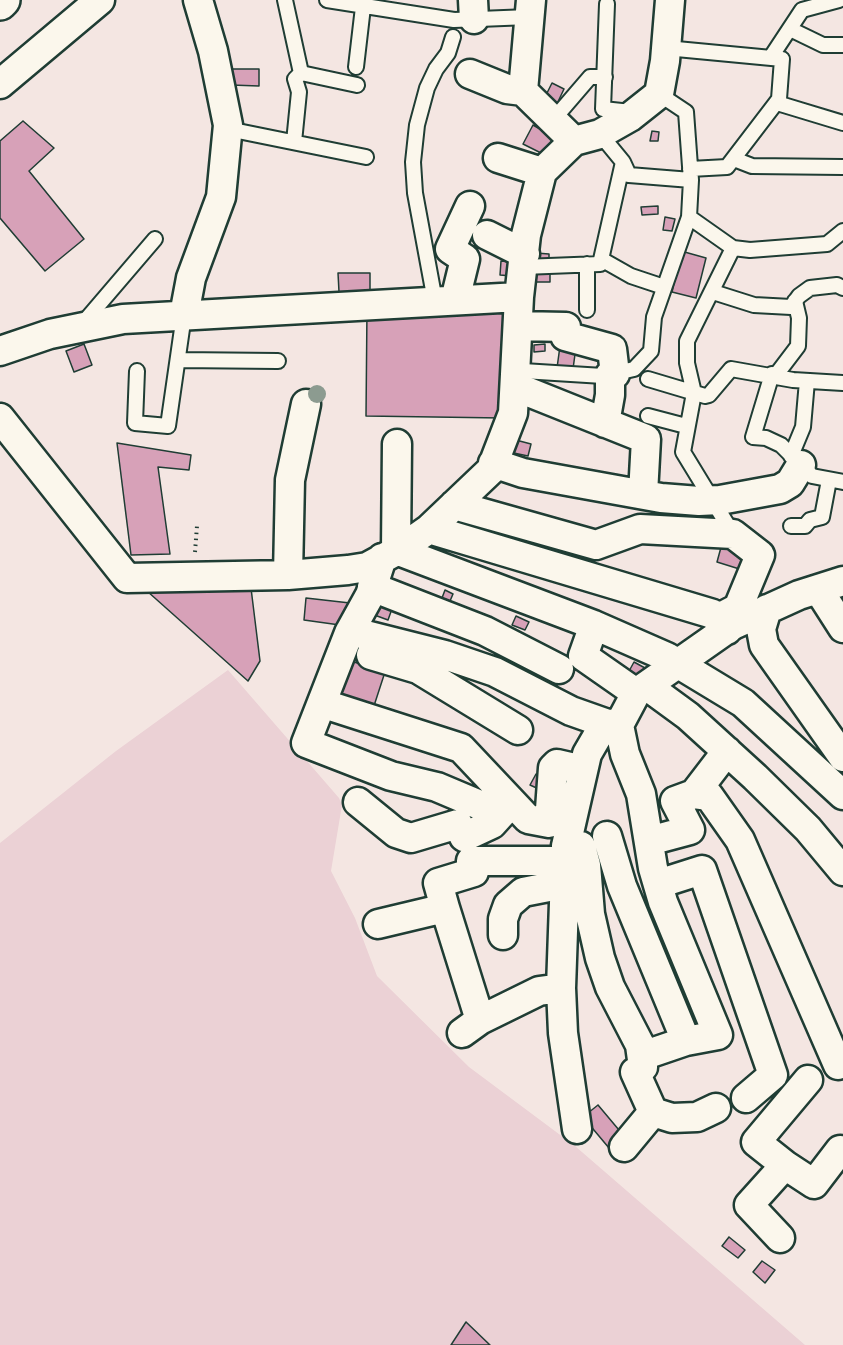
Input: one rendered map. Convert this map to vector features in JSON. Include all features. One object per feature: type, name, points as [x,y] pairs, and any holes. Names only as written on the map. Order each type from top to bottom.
[{"type":"street","points":[[0,84],[100,0]]},
{"type":"street","points":[[184,315],[191,278],[221,197],[228,129],[213,51],[198,0]]},
{"type":"street","points":[[0,418],[127,578],[288,575],[358,569],[389,554],[429,529],[491,470],[513,413],[519,297],[526,235],[542,172],[587,138],[635,112],[659,93],[670,0]]},
{"type":"street","points":[[523,91],[530,8]]},
{"type":"street","points":[[470,74],[507,89],[523,91],[553,120],[587,138]]},
{"type":"street","points":[[498,158],[542,172]]},
{"type":"street","points":[[445,300],[465,259],[450,249],[470,206]]},
{"type":"street","points":[[487,236],[524,260]]},
{"type":"street","points":[[0,351],[50,334],[123,319],[519,297]]},
{"type":"street","points":[[518,326],[566,327],[565,336],[612,349],[612,374],[605,423]]},
{"type":"street","points":[[516,377],[605,423],[646,439],[643,494]]},
{"type":"street","points":[[288,575],[290,480],[306,404]]},
{"type":"street","points":[[397,444],[389,554],[348,639],[324,704],[306,743],[392,776],[437,787],[549,823],[553,768],[557,764],[583,770]]},
{"type":"street","points":[[493,464],[523,473],[661,498],[712,500],[780,489],[790,483],[796,460]]},
{"type":"street","points":[[454,505],[596,545],[640,530],[733,534],[760,555],[738,609],[678,665],[641,690],[587,754],[565,863],[561,988],[563,1033],[577,1129]]},
{"type":"street","points":[[429,529],[713,614],[723,624]]},
{"type":"street","points":[[389,554],[594,625],[649,648],[721,687],[743,703],[843,795]]},
{"type":"street","points":[[723,624],[831,585],[843,628]]},
{"type":"street","points":[[372,587],[486,631],[559,669]]},
{"type":"street","points":[[767,609],[761,629],[764,645],[843,757]]},
{"type":"street","points":[[594,625],[583,656],[688,716],[808,829],[843,871]]},
{"type":"street","points":[[348,639],[445,655],[495,672],[571,711],[612,724],[641,794],[658,884],[718,1035],[686,1041],[642,1056]]},
{"type":"street","points":[[348,639],[418,669],[519,730]]},
{"type":"street","points":[[324,704],[461,748],[514,812],[525,860]]},
{"type":"street","points":[[694,794],[727,751]]},
{"type":"street","points":[[649,841],[690,830],[675,801],[694,794],[709,796],[740,840],[838,1065]]},
{"type":"street","points":[[358,802],[396,833],[411,838],[458,824],[464,837],[514,812]]},
{"type":"street","points":[[607,837],[622,886],[686,1041]]},
{"type":"street","points":[[503,935],[503,919],[508,905],[565,863],[581,846],[586,865],[590,914],[600,958],[610,987],[640,1045],[643,1067],[635,1072],[653,1112],[672,1118],[698,1117],[716,1108]]},
{"type":"street","points":[[561,988],[538,991],[471,1026],[438,883],[474,872],[471,861],[525,860],[565,863]]},
{"type":"street","points":[[658,884],[702,870],[773,1075],[746,1098]]},
{"type":"street","points":[[378,924],[445,908]]},
{"type":"street","points":[[808,1080],[756,1142],[814,1184],[840,1150],[843,1152]]},
{"type":"street","points":[[624,1147],[653,1112]]},
{"type":"street","points":[[780,1238],[750,1205],[785,1165]]},
{"type":"lane","points":[[285,0],[302,73]]},
{"type":"lane","points":[[327,0],[454,20],[530,8]]},
{"type":"lane","points":[[771,57],[802,10],[819,3],[839,0]]},
{"type":"lane","points":[[356,67],[357,4]]},
{"type":"lane","points":[[607,4],[603,109],[635,112]]},
{"type":"lane","points":[[445,300],[415,193],[413,162],[417,125],[427,88],[467,19]]},
{"type":"lane","points":[[790,29],[823,45],[843,45]]},
{"type":"lane","points":[[587,138],[622,162],[629,175],[691,174],[727,167],[777,103],[782,58],[666,48]]},
{"type":"lane","points":[[294,142],[299,92],[295,79],[302,73]]},
{"type":"lane","points":[[302,73],[357,85]]},
{"type":"lane","points":[[553,120],[590,77],[605,77]]},
{"type":"lane","points":[[516,377],[524,371],[612,374],[634,369],[651,351],[654,317],[689,217],[691,174],[686,112],[659,93]]},
{"type":"lane","points":[[777,103],[843,123]]},
{"type":"lane","points":[[228,129],[366,157]]},
{"type":"lane","points":[[734,159],[752,166],[843,167]]},
{"type":"lane","points":[[524,260],[600,264],[622,162]]},
{"type":"lane","points":[[689,217],[733,248],[750,250],[827,244],[843,231]]},
{"type":"lane","points":[[78,329],[155,239]]},
{"type":"lane","points":[[733,248],[687,341],[687,363],[694,393],[686,426],[684,452],[733,534]]},
{"type":"lane","points":[[601,259],[632,276],[664,287]]},
{"type":"lane","points":[[587,264],[587,310]]},
{"type":"lane","points":[[713,292],[754,305],[791,307],[810,288],[837,285],[843,288]]},
{"type":"lane","points":[[791,526],[805,526],[810,520],[822,517],[836,481],[812,476],[781,445],[766,438],[753,437],[774,375],[798,346],[799,318],[795,302]]},
{"type":"lane","points":[[137,371],[135,423],[168,426],[184,315]]},
{"type":"lane","points":[[178,360],[278,361]]},
{"type":"lane","points":[[648,379],[694,393],[709,395],[731,369],[807,381],[843,383]]},
{"type":"lane","points":[[796,460],[803,427],[807,381]]},
{"type":"lane","points":[[648,416],[686,426]]},
{"type":"shaded area","points":[[228,670],[339,798],[342,805],[331,871],[355,918],[377,976],[469,1067],[575,1146],[805,1345],[0,1345],[0,843],[116,751]]},
{"type":"building","points":[[232,69],[259,69],[259,86],[231,85]]},
{"type":"building","points":[[552,83],[564,89],[556,106],[544,99]]},
{"type":"building","points":[[23,121],[54,148],[29,171],[84,239],[45,271],[0,218],[0,141]]},
{"type":"building","points":[[533,125],[557,139],[549,157],[523,144]]},
{"type":"building","points":[[652,131],[659,132],[658,141],[650,141]]},
{"type":"building","points":[[658,206],[658,214],[642,215],[641,207]]},
{"type":"building","points":[[665,217],[675,219],[672,231],[663,230]]},
{"type":"building","points":[[681,251],[706,258],[696,298],[672,292]]},
{"type":"building","points":[[536,253],[549,254],[549,262],[536,262]]},
{"type":"building","points":[[501,261],[513,262],[512,276],[500,275]]},
{"type":"building","points":[[537,272],[550,272],[550,282],[536,282]]},
{"type":"building","points":[[338,273],[370,273],[370,292],[339,292]]},
{"type":"building","points":[[509,305],[502,418],[366,416],[367,308]]},
{"type":"building","points":[[84,344],[92,365],[74,372],[66,351]]},
{"type":"building","points":[[545,344],[545,351],[534,352],[534,345]]},
{"type":"building","points":[[560,346],[576,347],[573,369],[557,368]]},
{"type":"building","points":[[512,439],[531,444],[528,456],[509,452]]},
{"type":"building","points":[[117,443],[191,455],[189,470],[158,467],[170,554],[131,555]]},
{"type":"building","points":[[723,540],[754,555],[749,572],[717,562]]},
{"type":"building","points":[[250,580],[260,661],[248,681],[138,583]]},
{"type":"building","points":[[445,590],[453,594],[450,601],[442,598]]},
{"type":"building","points":[[306,598],[350,603],[347,626],[304,620]]},
{"type":"building","points":[[374,599],[393,606],[388,620],[369,613]]},
{"type":"building","points":[[516,616],[529,622],[525,630],[512,625]]},
{"type":"building","points":[[348,660],[385,672],[371,715],[333,701]]},
{"type":"building","points":[[634,662],[645,668],[639,680],[628,673]]},
{"type":"building","points":[[536,774],[546,779],[541,790],[530,785]]},
{"type":"building","points":[[598,1105],[624,1136],[609,1148],[583,1117]]},
{"type":"building","points":[[729,1237],[745,1250],[738,1258],[722,1246]]},
{"type":"building","points":[[762,1261],[775,1270],[765,1283],[753,1272]]},
{"type":"building","points":[[466,1322],[490,1345],[451,1345]]}]
